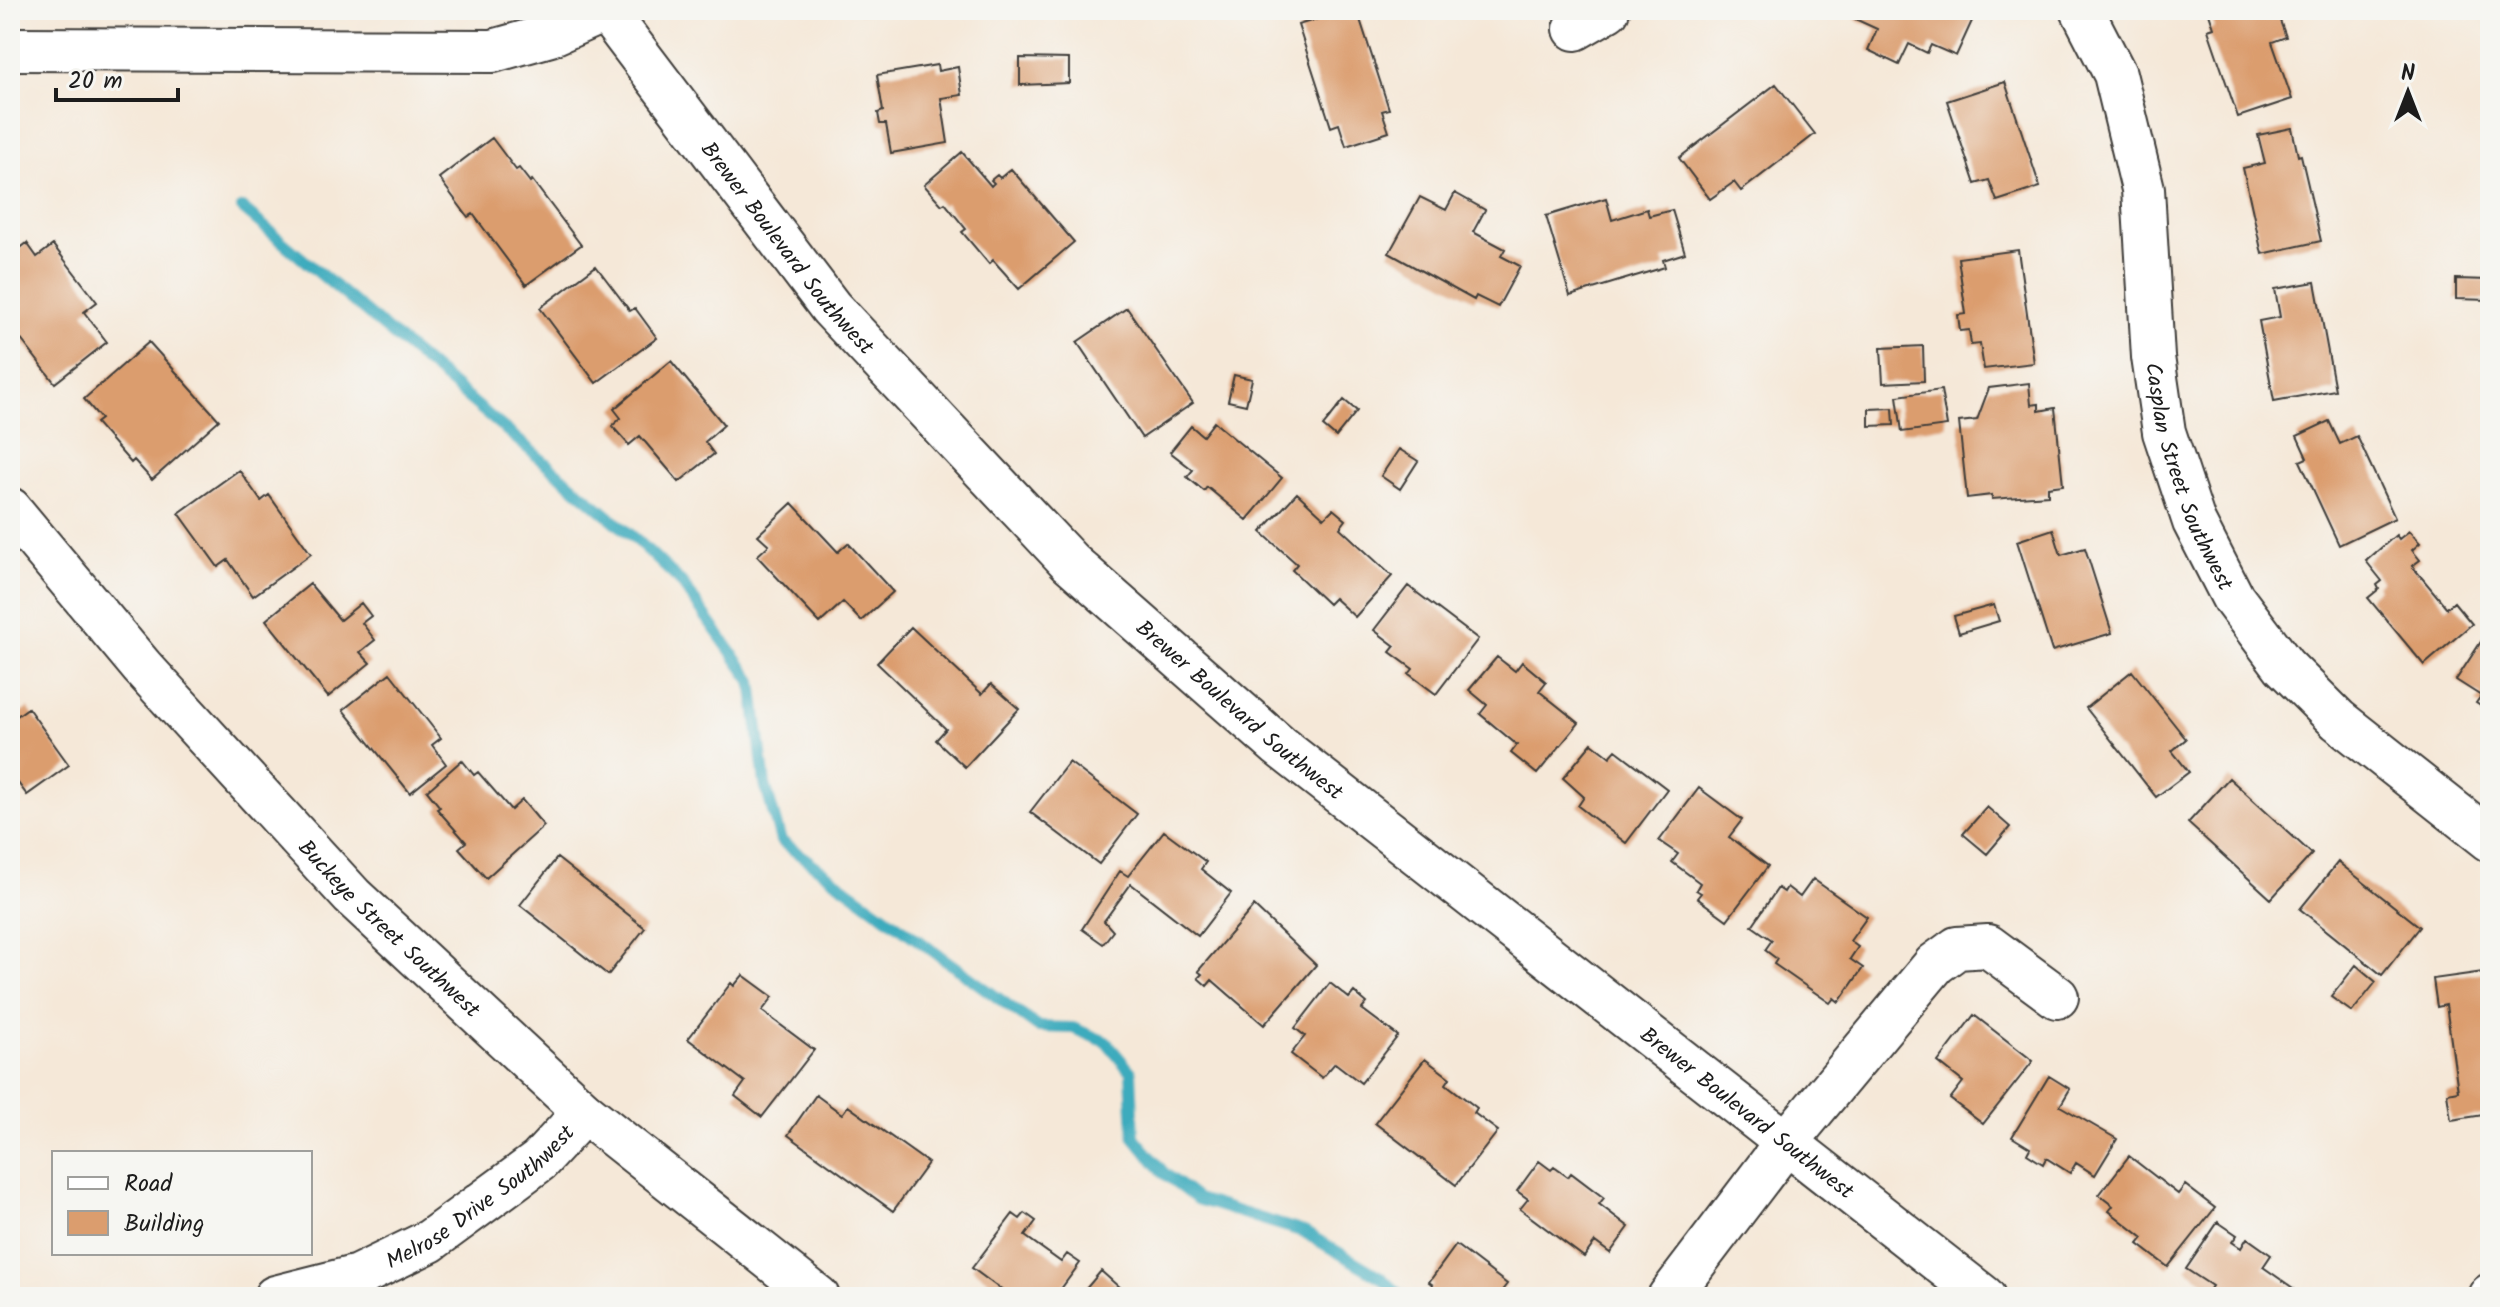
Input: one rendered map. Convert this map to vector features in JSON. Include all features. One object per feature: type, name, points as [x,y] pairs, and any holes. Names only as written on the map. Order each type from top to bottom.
[{"type":"street","points":[[10,49],[493,51],[550,35],[605,10]]},
{"type":"street","name":"Brewer Boulevard Southwest","points":[[605,10],[831,308],[1070,562],[1279,746],[1984,1297]]},
{"type":"street","name":"Casplan Street Southwest","points":[[2082,10],[2115,74],[2143,189],[2155,372],[2164,432],[2194,522],[2233,598],[2284,666],[2338,720],[2490,840]]},
{"type":"street","name":"Buckeye Street Southwest","points":[[10,509],[142,667],[352,896],[584,1112],[818,1297]]},
{"type":"street","points":[[1669,1297],[1786,1143],[1935,964],[1957,948],[1988,946],[2057,997]]},
{"type":"street","name":"Melrose Drive Southwest","points":[[275,1297],[358,1276],[430,1241],[539,1161],[584,1112]]},
{"type":"building","points":[[859,10],[899,10],[899,13],[859,14]]},
{"type":"building","points":[[1347,10],[1357,10],[1389,109],[1382,111],[1389,132],[1346,146],[1339,124],[1331,127],[1298,25]]},
{"type":"building","points":[[1859,10],[1977,10],[1956,56],[1931,45],[1927,53],[1909,44],[1899,65],[1868,50],[1877,29],[1855,19]]},
{"type":"building","points":[[2208,10],[2257,10],[2258,15],[2276,10],[2286,37],[2272,42],[2292,99],[2238,117],[2208,30],[2214,28]]},
{"type":"building","points":[[1020,58],[1069,59],[1069,83],[1020,85]]},
{"type":"building","points":[[937,65],[938,71],[958,67],[962,95],[941,98],[948,143],[891,153],[886,124],[880,124],[878,113],[883,111],[877,75]]},
{"type":"building","points":[[2005,82],[2040,187],[1997,201],[1989,180],[1975,184],[1947,101]]},
{"type":"building","points":[[1776,84],[1815,134],[1741,191],[1734,182],[1710,199],[1679,158]]},
{"type":"building","points":[[2292,128],[2321,241],[2262,254],[2243,168],[2265,163],[2258,135]]},
{"type":"building","points":[[492,138],[516,170],[519,168],[530,182],[532,180],[581,245],[526,285],[473,214],[468,217],[439,178]]},
{"type":"building","points":[[962,152],[991,186],[994,183],[991,180],[997,175],[1000,178],[1011,169],[1074,242],[1019,289],[993,260],[989,264],[962,232],[966,229],[945,203],[942,205],[924,185]]},
{"type":"building","points":[[1455,193],[1485,210],[1473,232],[1505,249],[1501,256],[1520,266],[1498,307],[1476,296],[1474,300],[1389,253],[1420,197],[1446,210]]},
{"type":"building","points":[[1606,198],[1612,220],[1647,209],[1649,216],[1672,210],[1685,253],[1663,260],[1665,267],[1570,296],[1546,216]]},
{"type":"building","points":[[27,243],[37,257],[53,245],[97,302],[84,312],[107,342],[55,383],[10,325],[10,256]]},
{"type":"building","points":[[2018,250],[2034,363],[1984,369],[1980,344],[1971,345],[1969,330],[1960,331],[1958,315],[1966,314],[1958,258]]},
{"type":"building","points":[[596,266],[630,311],[635,308],[657,338],[596,383],[540,308]]},
{"type":"building","points":[[2456,279],[2489,280],[2489,300],[2456,299]]},
{"type":"building","points":[[2315,282],[2335,390],[2274,401],[2259,321],[2280,317],[2275,289]]},
{"type":"building","points":[[1127,308],[1193,403],[1142,438],[1077,342]]},
{"type":"building","points":[[149,342],[219,420],[152,480],[134,460],[131,463],[96,423],[101,419],[84,399]]},
{"type":"building","points":[[1923,346],[1924,381],[1883,383],[1881,348]]},
{"type":"building","points":[[671,361],[724,425],[705,442],[714,454],[679,482],[640,436],[629,445],[612,426],[621,418],[614,409]]},
{"type":"building","points":[[1234,375],[1252,379],[1246,405],[1228,401]]},
{"type":"building","points":[[2029,383],[2031,405],[2039,404],[2039,411],[2055,408],[2063,485],[2048,487],[2048,495],[1967,498],[1959,422],[1977,420],[1989,388]]},
{"type":"building","points":[[1941,390],[1947,426],[1902,432],[1897,396]]},
{"type":"building","points":[[1344,400],[1357,411],[1336,437],[1323,426]]},
{"type":"building","points":[[1893,408],[1894,425],[1869,426],[1869,409]]},
{"type":"building","points":[[2329,421],[2340,444],[2357,436],[2395,518],[2339,545],[2300,461],[2307,458],[2297,436]]},
{"type":"building","points":[[1214,422],[1282,478],[1247,520],[1207,487],[1204,491],[1187,477],[1193,470],[1170,452],[1191,426],[1203,436]]},
{"type":"building","points":[[1399,449],[1418,461],[1400,489],[1381,476]]},
{"type":"building","points":[[239,470],[261,501],[269,495],[311,554],[253,596],[228,560],[218,567],[179,513]]},
{"type":"building","points":[[1297,493],[1324,518],[1333,509],[1346,520],[1340,528],[1392,576],[1355,617],[1334,598],[1328,604],[1292,570],[1297,564],[1261,532]]},
{"type":"building","points":[[792,503],[838,552],[848,543],[893,592],[861,621],[843,602],[820,623],[757,556],[769,545],[758,535]]},
{"type":"building","points":[[2053,529],[2061,555],[2085,548],[2112,633],[2052,651],[2017,541]]},
{"type":"building","points":[[2409,531],[2420,543],[2412,550],[2420,560],[2412,566],[2447,608],[2454,602],[2472,624],[2424,665],[2368,598],[2379,589],[2377,585],[2382,581],[2366,561],[2396,535],[2399,539]]},
{"type":"building","points":[[310,584],[340,620],[361,603],[371,616],[362,623],[375,640],[360,652],[370,663],[328,697],[266,620]]},
{"type":"building","points":[[1408,586],[1478,639],[1436,694],[1409,674],[1413,669],[1390,652],[1395,646],[1374,630]]},
{"type":"building","points":[[1994,605],[1999,621],[1959,633],[1954,616]]},
{"type":"building","points":[[911,627],[982,694],[991,684],[1019,709],[965,767],[936,740],[946,729],[877,663]]},
{"type":"building","points":[[2486,634],[2490,637],[2490,712],[2476,703],[2481,696],[2456,680]]},
{"type":"building","points":[[1497,657],[1515,671],[1522,662],[1546,682],[1539,691],[1579,723],[1537,774],[1511,753],[1517,745],[1480,714],[1487,705],[1469,690]]},
{"type":"building","points":[[2132,671],[2186,739],[2172,751],[2189,772],[2156,797],[2086,708]]},
{"type":"building","points":[[390,673],[441,738],[432,745],[446,764],[410,793],[343,710]]},
{"type":"building","points":[[28,708],[69,765],[27,795],[10,772],[10,721]]},
{"type":"building","points":[[1592,743],[1610,757],[1616,750],[1667,789],[1626,843],[1578,806],[1584,797],[1563,778]]},
{"type":"building","points":[[462,760],[474,775],[478,772],[511,810],[522,800],[544,826],[486,878],[459,848],[466,842],[437,809],[440,807],[427,791]]},
{"type":"building","points":[[1069,762],[1137,814],[1099,864],[1030,812]]},
{"type":"building","points":[[2229,778],[2312,854],[2271,899],[2188,823]]},
{"type":"building","points":[[1699,788],[1742,820],[1729,837],[1768,866],[1727,920],[1697,898],[1701,893],[1696,890],[1700,883],[1672,862],[1678,854],[1659,841]]},
{"type":"building","points":[[1987,807],[2010,827],[1987,854],[1963,834]]},
{"type":"building","points":[[1164,831],[1206,862],[1201,869],[1231,893],[1198,936],[1131,884],[1104,921],[1113,931],[1103,944],[1082,929],[1120,871],[1128,876]]},
{"type":"building","points":[[557,858],[645,928],[608,975],[520,905]]},
{"type":"building","points":[[2338,862],[2420,927],[2382,975],[2300,909]]},
{"type":"building","points":[[1813,879],[1867,917],[1850,941],[1858,947],[1850,959],[1863,968],[1839,1002],[1834,998],[1830,1003],[1774,964],[1777,959],[1765,950],[1772,940],[1752,926],[1778,888],[1784,892],[1787,887],[1800,897]]},
{"type":"building","points":[[1254,906],[1316,965],[1264,1025],[1212,980],[1207,986],[1198,978],[1202,974],[1198,971]]},
{"type":"building","points":[[2356,965],[2376,982],[2352,1012],[2331,997]]},
{"type":"building","points":[[2484,972],[2486,988],[2490,988],[2490,1114],[2451,1120],[2447,1093],[2458,1091],[2446,1005],[2437,1007],[2433,979]]},
{"type":"building","points":[[743,975],[773,997],[762,1011],[814,1050],[762,1117],[735,1096],[745,1082],[688,1039],[731,983],[734,986]]},
{"type":"building","points":[[1330,983],[1349,998],[1354,992],[1367,1003],[1362,1009],[1398,1036],[1361,1083],[1335,1063],[1322,1078],[1291,1054],[1305,1036],[1295,1028]]},
{"type":"building","points":[[1974,1015],[2033,1061],[1983,1124],[1950,1099],[1963,1082],[1938,1062]]},
{"type":"building","points":[[1425,1059],[1450,1078],[1446,1084],[1477,1108],[1474,1113],[1498,1131],[1456,1185],[1375,1123]]},
{"type":"building","points":[[2049,1076],[2070,1089],[2060,1106],[2117,1139],[2095,1175],[2076,1163],[2070,1173],[2046,1158],[2043,1164],[2027,1154],[2030,1148],[2012,1137]]},
{"type":"building","points":[[816,1095],[842,1114],[848,1106],[928,1163],[893,1211],[788,1135]]},
{"type":"building","points":[[2129,1156],[2178,1194],[2185,1185],[2215,1208],[2168,1267],[2138,1244],[2143,1238],[2109,1211],[2113,1206],[2099,1195]]},
{"type":"building","points":[[1539,1161],[1568,1177],[1571,1173],[1604,1198],[1599,1204],[1629,1227],[1610,1253],[1595,1242],[1584,1257],[1520,1209],[1528,1199],[1517,1191]]},
{"type":"building","points":[[1025,1213],[1036,1221],[1025,1236],[1061,1262],[1067,1254],[1080,1263],[1055,1297],[1011,1297],[972,1268],[1013,1214],[1020,1219]]},
{"type":"building","points":[[2218,1222],[2237,1235],[2232,1242],[2241,1248],[2247,1238],[2271,1255],[2263,1267],[2293,1288],[2287,1297],[2215,1297],[2208,1292],[2212,1286],[2186,1269]]},
{"type":"building","points":[[1456,1245],[1507,1284],[1497,1297],[1435,1297],[1428,1292],[1433,1285],[1429,1282]]},
{"type":"building","points":[[1101,1271],[1130,1297],[1079,1297]]},
{"type":"waterway","points":[[242,208],[637,540],[681,582],[752,681],[765,784],[781,841],[1038,1027],[1073,1028],[1106,1042],[1131,1072],[1134,1137],[1164,1173],[1197,1199],[1304,1232],[1380,1277],[1403,1297]]}]
